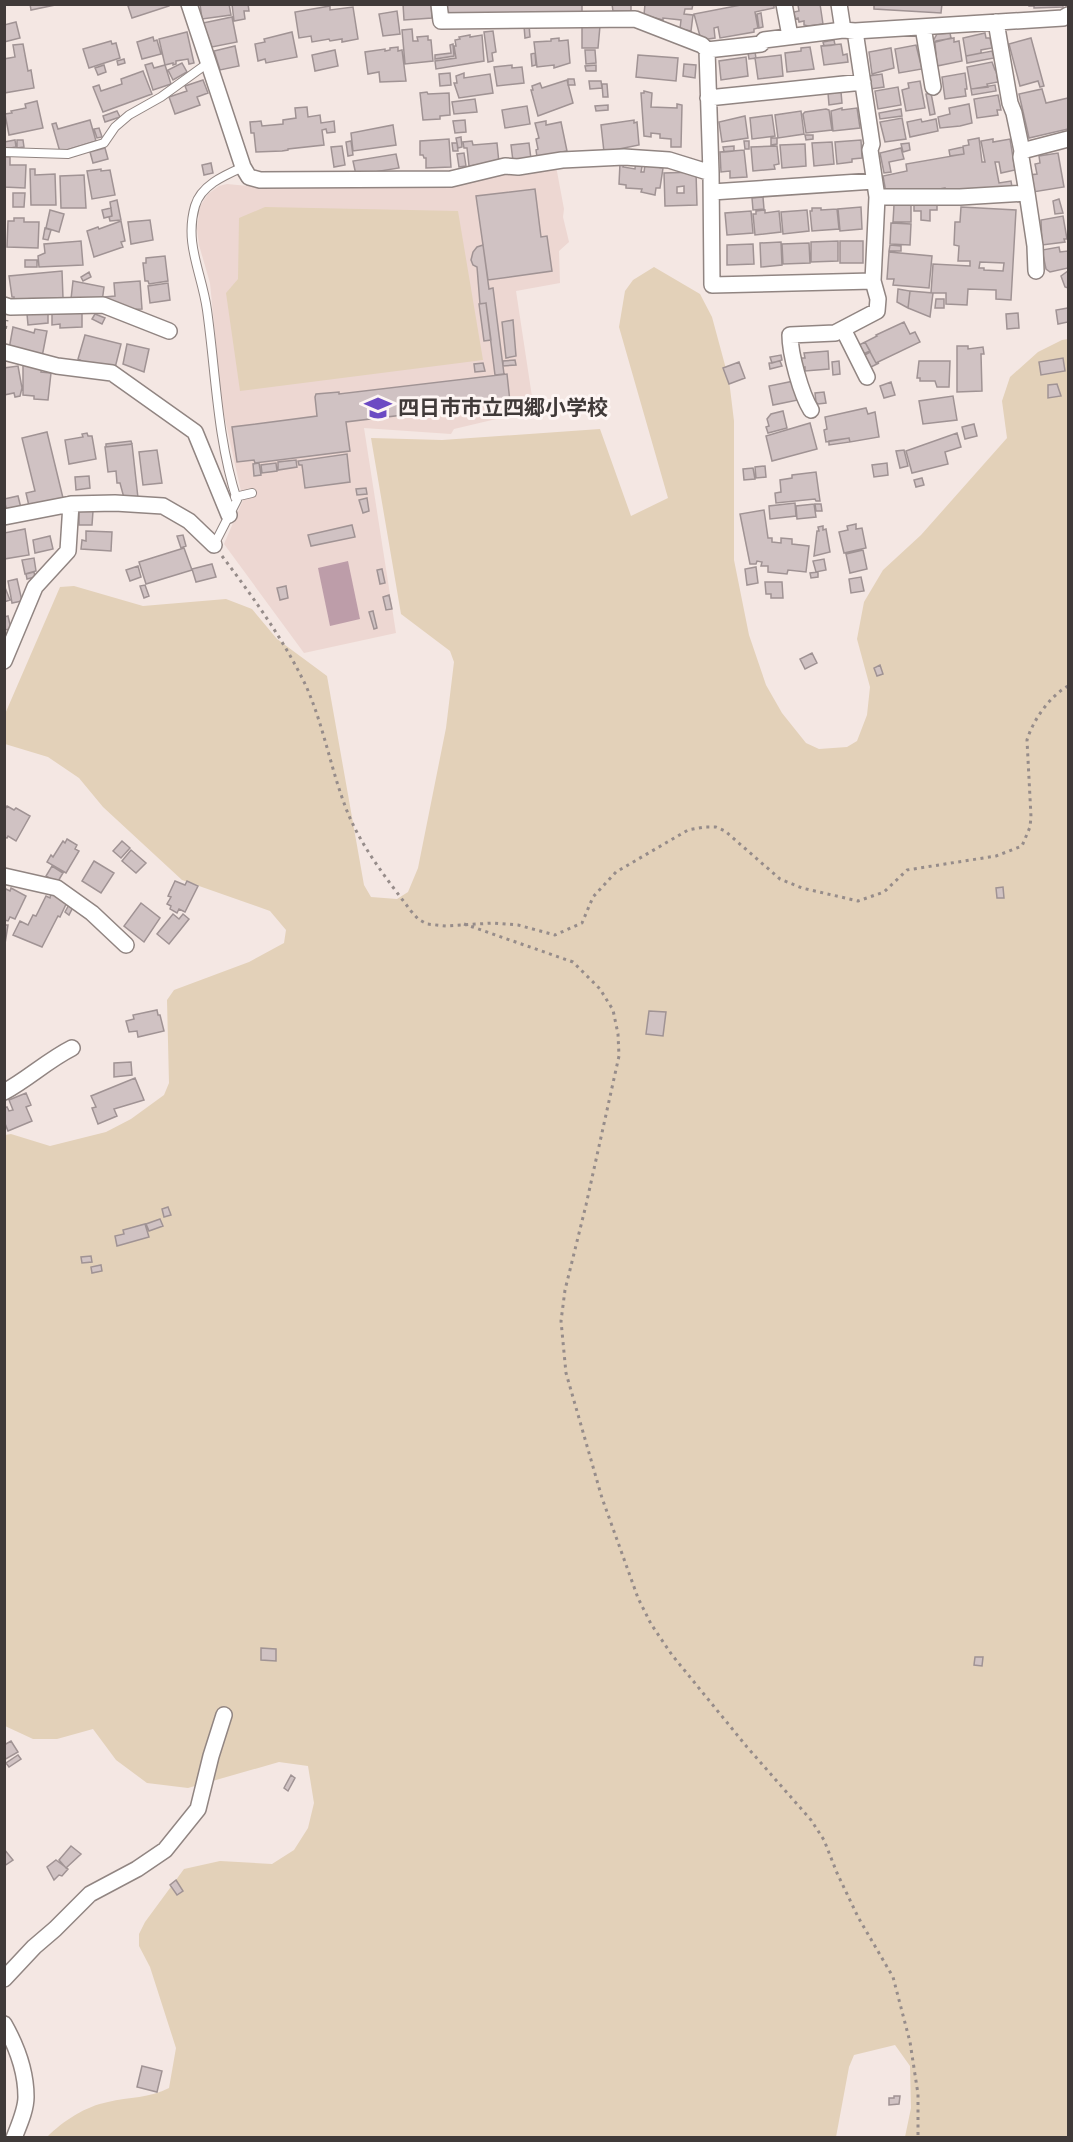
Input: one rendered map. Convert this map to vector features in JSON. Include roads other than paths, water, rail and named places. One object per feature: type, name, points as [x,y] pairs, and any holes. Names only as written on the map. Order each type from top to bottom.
[{"type":"street","points":[[189,4],[243,167],[249,177],[260,180],[450,179],[505,166],[518,167],[562,160],[624,157],[669,160],[711,173]]},
{"type":"street","points":[[439,4],[441,21],[635,19],[702,45],[707,50],[712,192],[712,285],[873,281]]},
{"type":"street","points":[[784,4],[790,36]]},
{"type":"street","points":[[812,410],[805,401],[790,349],[790,335],[835,333],[877,311],[878,299],[873,281],[877,197],[870,150],[872,144],[863,82],[849,30],[839,4]]},
{"type":"street","points":[[707,50],[761,44],[765,40],[790,36],[849,30],[1063,18],[1068,15]]},
{"type":"street","points":[[996,22],[1010,103],[1022,151],[1021,157],[1035,246],[1036,271]]},
{"type":"street","points":[[923,27],[933,87]]},
{"type":"street","points":[[708,98],[863,82]]},
{"type":"street","points":[[1022,151],[1068,139]]},
{"type":"street","points":[[712,192],[874,181]]},
{"type":"street","points":[[877,197],[960,197],[1027,193]]},
{"type":"street","points":[[4,304],[10,307],[103,305],[169,331]]},
{"type":"street","points":[[843,329],[867,377]]},
{"type":"street","points":[[4,352],[57,366],[112,373],[195,432],[229,515]]},
{"type":"street","points":[[4,517],[71,504],[115,503],[163,506],[189,521],[214,545]]},
{"type":"street","points":[[4,661],[35,587],[68,551],[71,504]]},
{"type":"street","points":[[4,876],[57,888],[92,913],[126,945]]},
{"type":"street","points":[[4,1092],[72,1048]]},
{"type":"street","points":[[4,1979],[90,1894],[137,1869],[165,1850],[198,1809],[224,1715]]},
{"type":"street","points":[[4,2024],[12,2039],[23,2075],[26,2098],[14,2138]]},
{"type":"lane","points":[[4,152],[68,154],[104,143],[115,127],[129,115],[160,97],[208,63]]},
{"type":"lane","points":[[214,545],[237,500],[221,438],[207,308],[194,261],[191,223],[195,204],[204,189],[223,176],[243,167]]},
{"type":"lane","points":[[235,496],[252,493]]},
{"type":"place","name":"四日市市立四郷小学校","points":[[378,408]]}]
